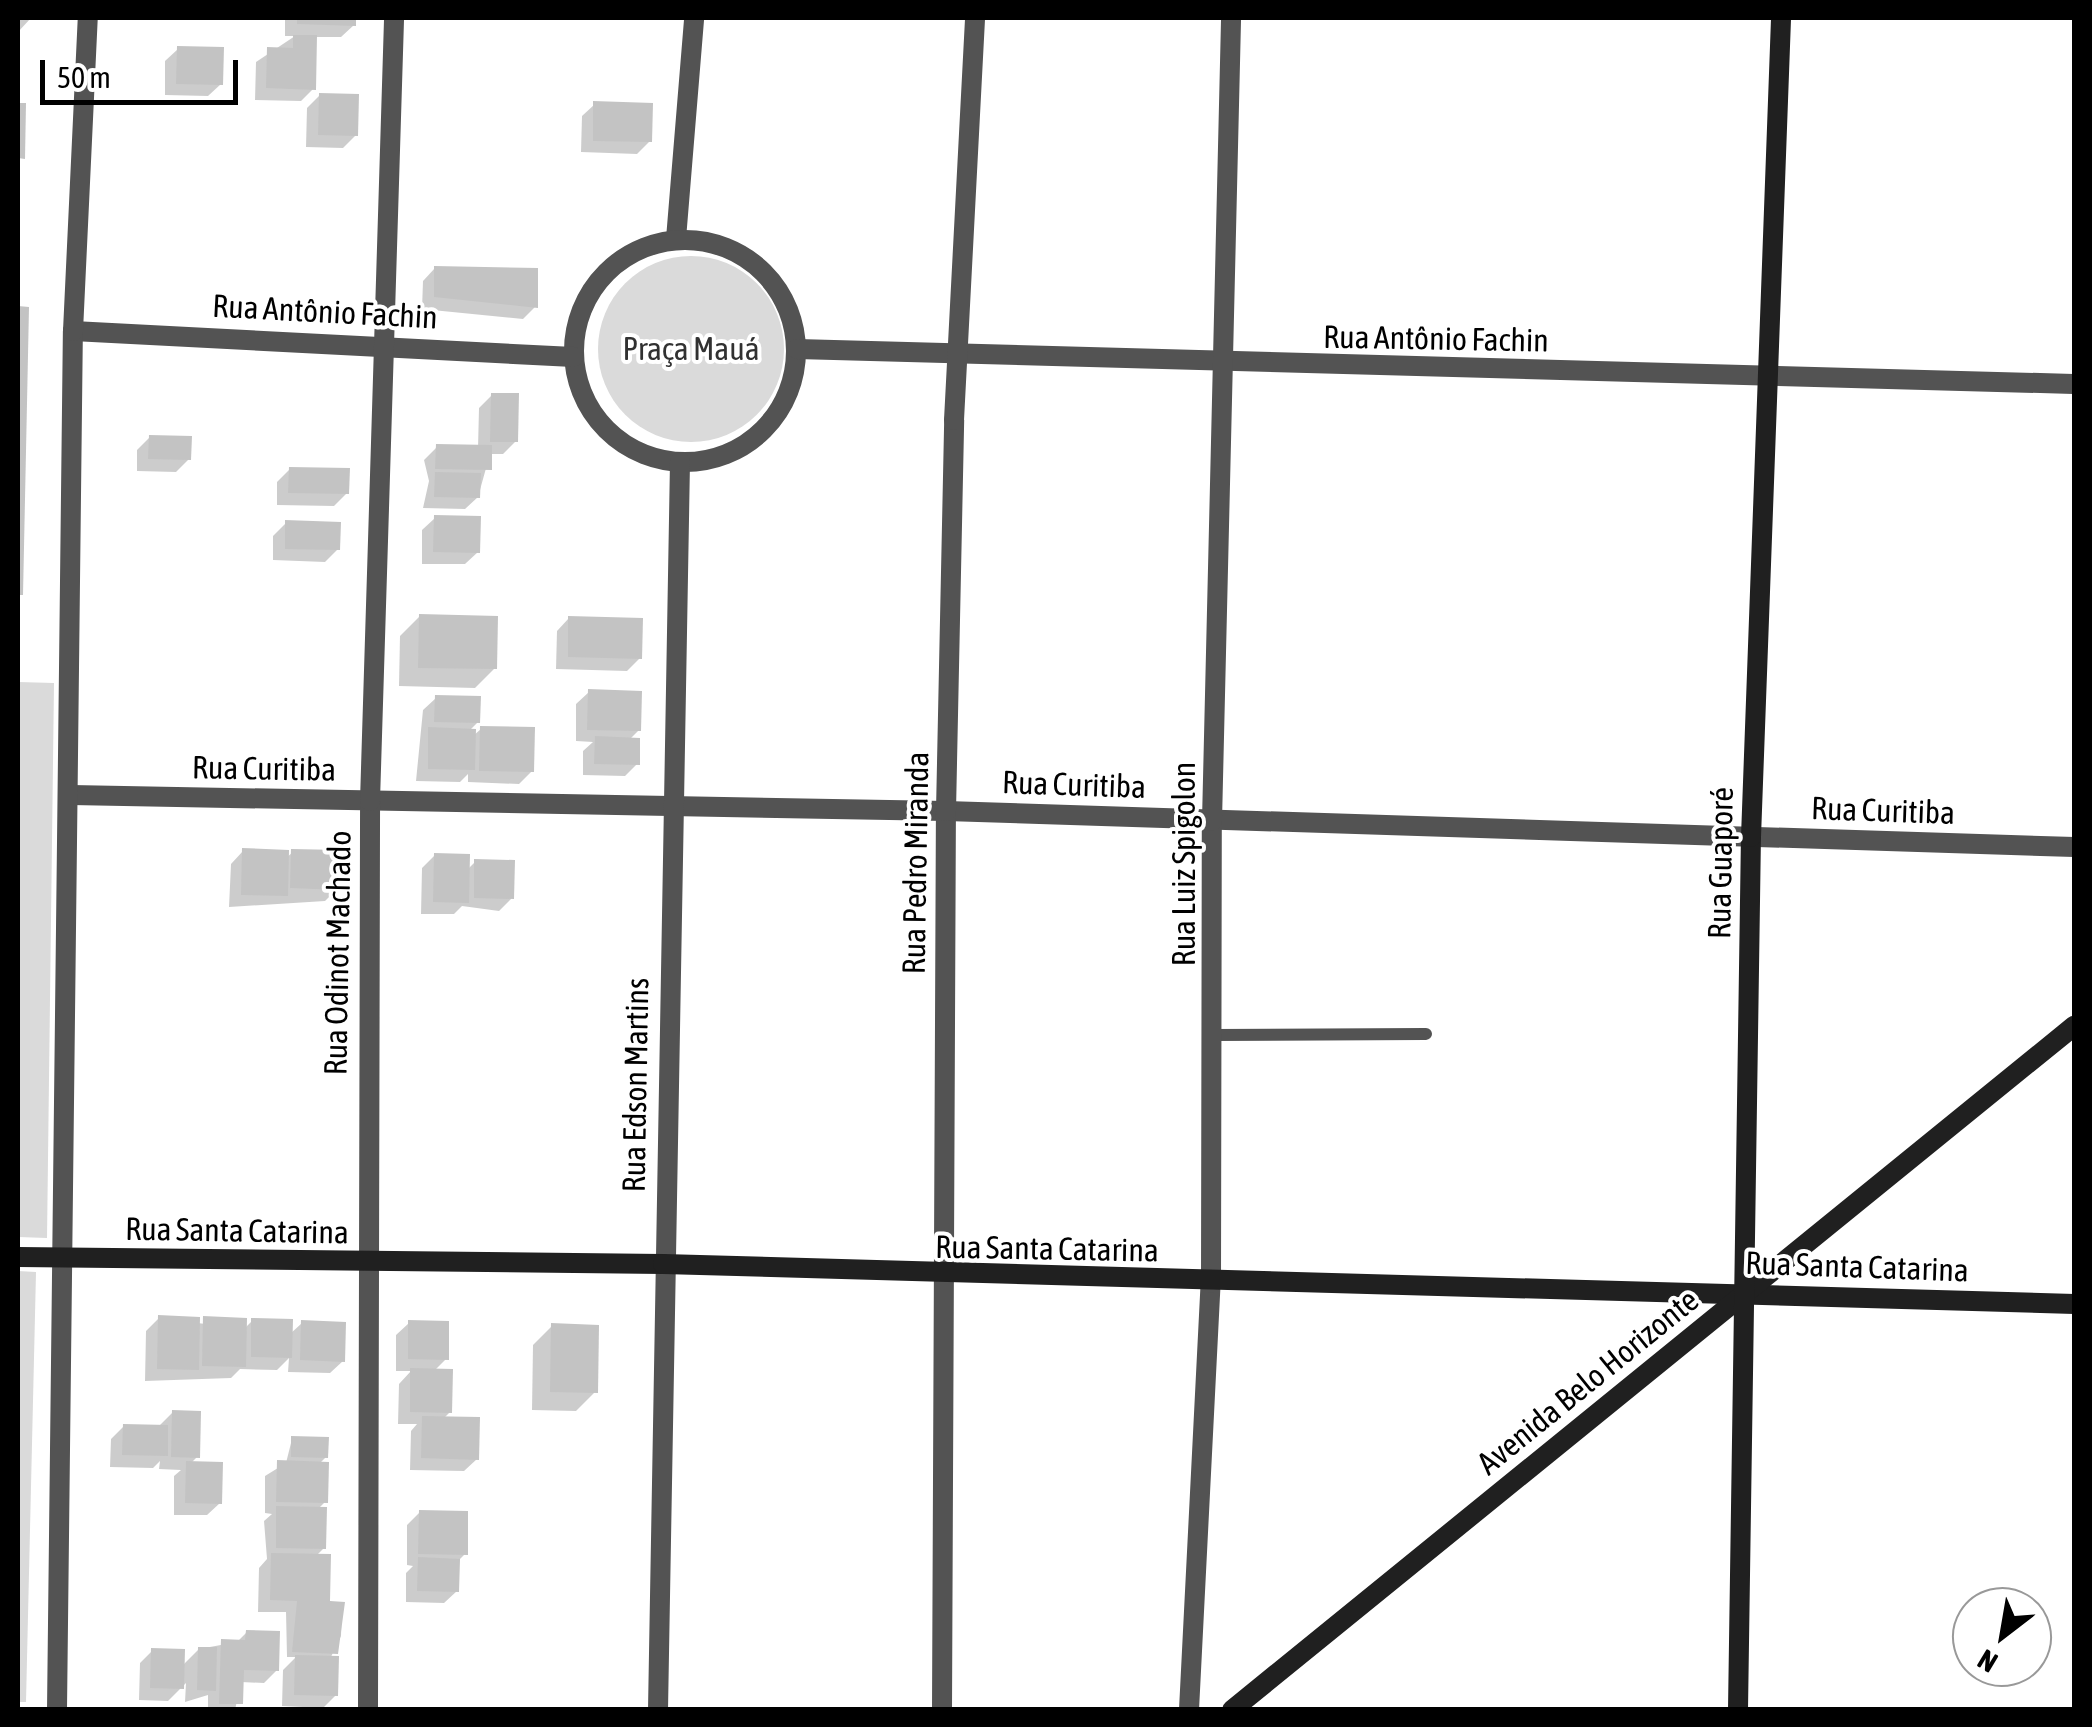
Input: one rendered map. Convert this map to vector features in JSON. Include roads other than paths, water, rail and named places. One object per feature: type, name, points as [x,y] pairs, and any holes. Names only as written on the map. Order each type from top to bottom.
[{"type":"street","points":[[57,1710],[71,795],[73,330],[88,18]]},
{"type":"street","name":"Rua Odinot Machado","points":[[368,1710],[364,1263],[370,801],[381,343],[394,18]]},
{"type":"street","points":[[676,240],[694,18]]},
{"type":"street","name":"Rua Pedro Miranda","points":[[942,1710],[946,810],[957,352],[975,18]]},
{"type":"street","name":"Rua Luiz Spigolon","points":[[1189,1710],[1211,1283],[1212,821],[1231,18]]},
{"type":"street","name":"Rua Guaporé","points":[[1738,1710],[1752,838],[1764,377],[1781,18]]},
{"type":"street","points":[[676,240],[712,243],[746,257],[772,282],[790,314],[797,350],[782,408],[763,431],[724,454],[680,462],[618,441],[580,389],[573,357],[580,314],[600,277],[648,245],[676,240]]},
{"type":"street","name":"Rua Antônio Fachin","points":[[73,330],[381,343],[573,357]]},
{"type":"street","name":"Rua Antônio Fachin","points":[[797,350],[2074,384]]},
{"type":"street","name":"Rua Edson Martins","points":[[658,1710],[670,808],[680,462]]},
{"type":"street","name":"Rua Curitiba","points":[[71,795],[946,810],[2074,847]]},
{"type":"street","name":"Avenida Belo Horizonte","points":[[1232,1710],[2074,1026]]},
{"type":"street","name":"Rua Santa Catarina","points":[[18,1257],[663,1264],[943,1276],[2074,1304]]},
{"type":"lane","points":[[1214,1035],[1426,1034]]},
{"type":"park label","name":"Praça Mauá","points":[[691,349]]}]
